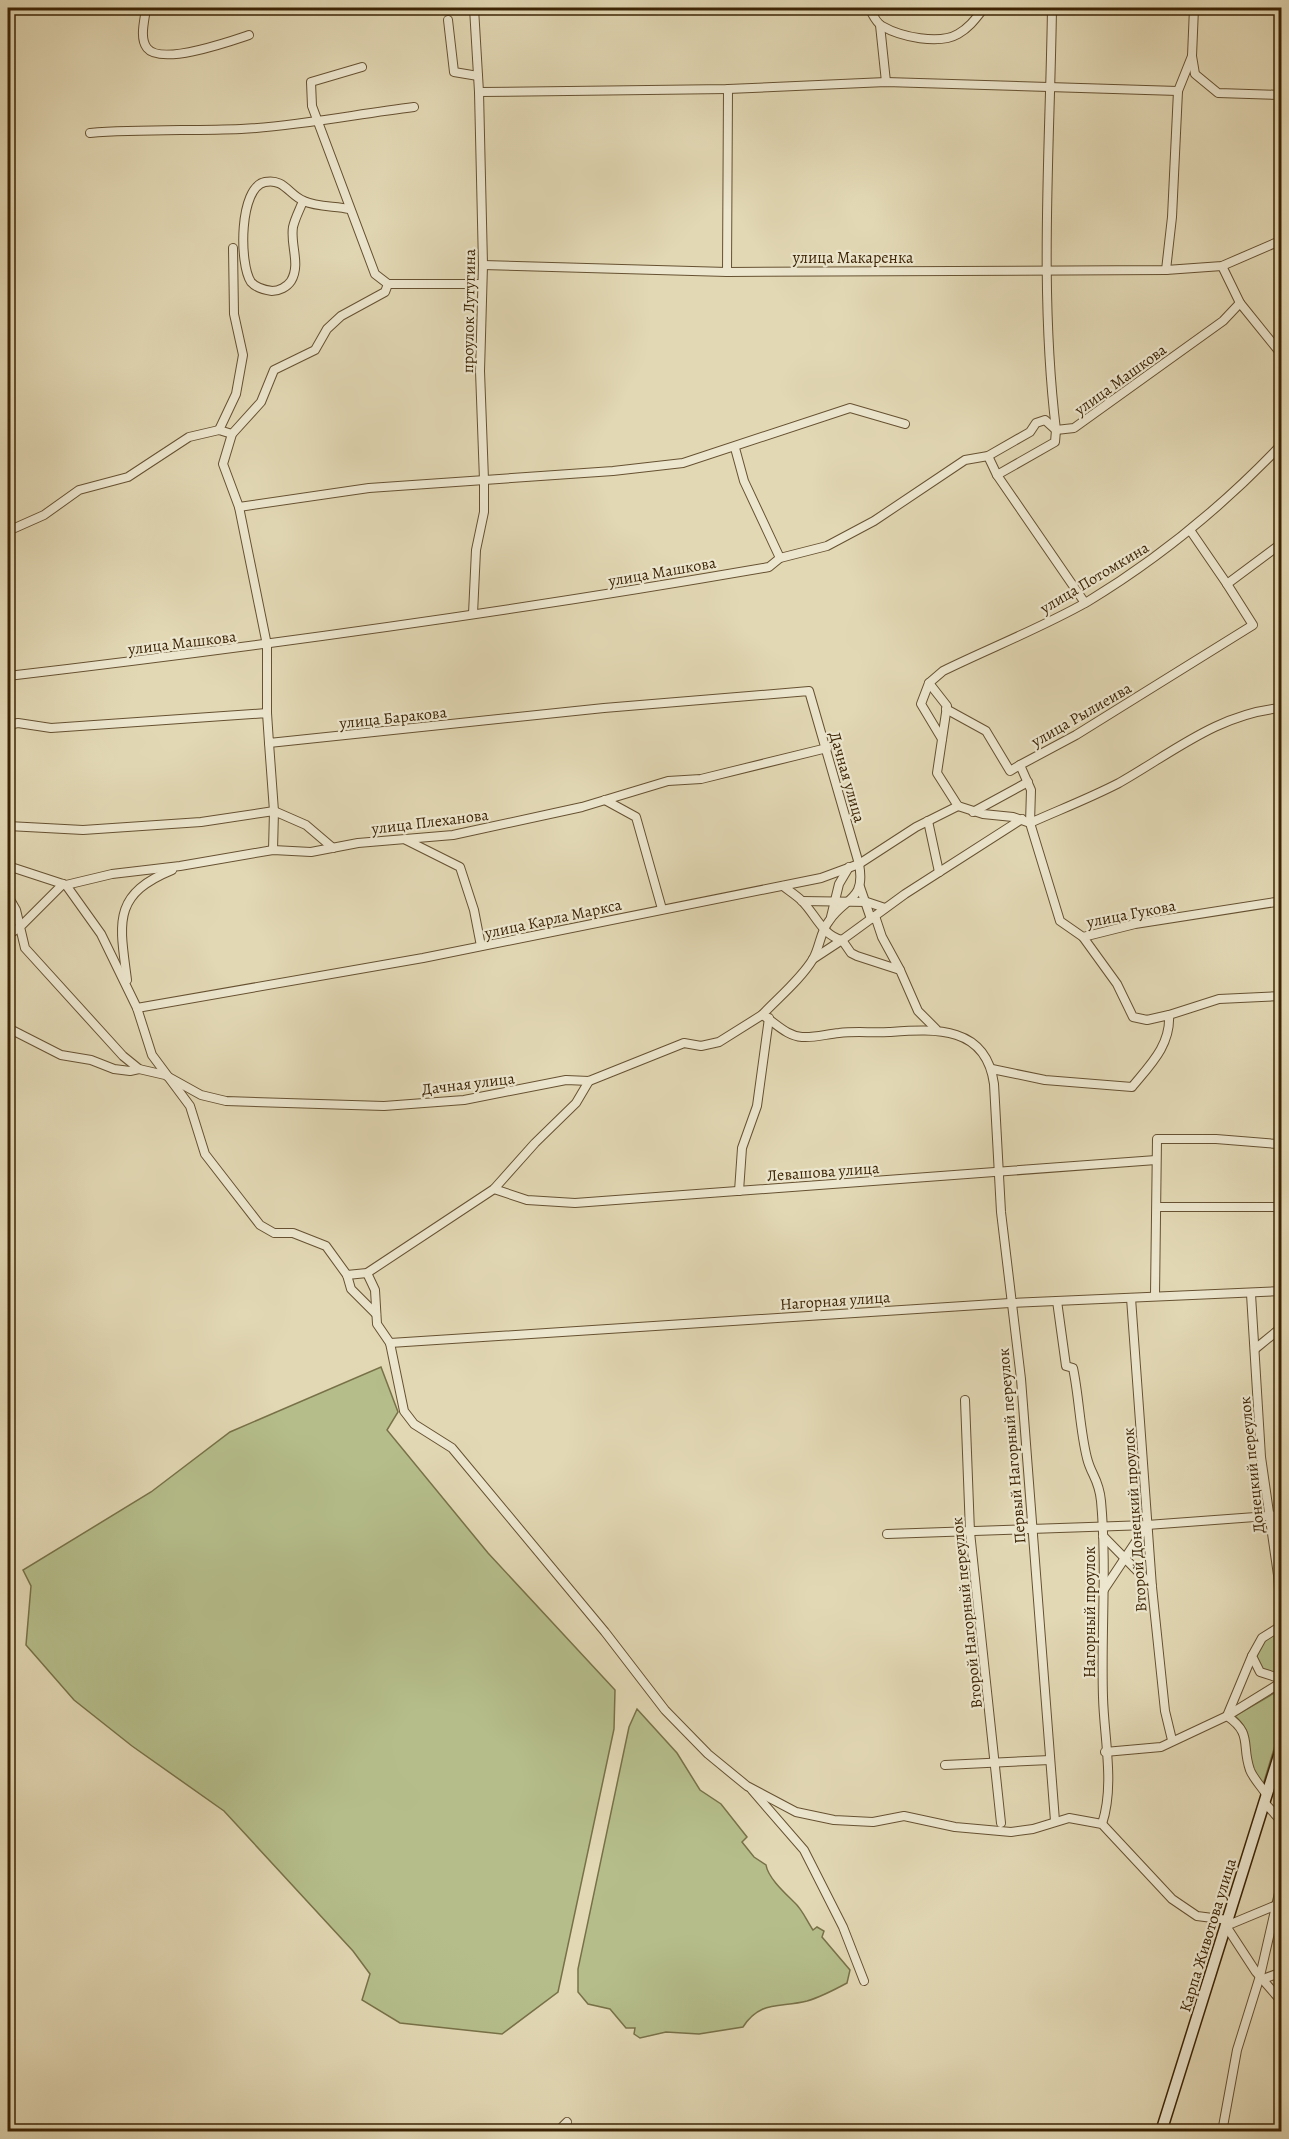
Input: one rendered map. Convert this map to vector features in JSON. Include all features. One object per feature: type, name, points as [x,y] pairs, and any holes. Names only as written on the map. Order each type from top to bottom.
[{"type":"main road","name":"Карпа Животова улица","points":[[1161,2132],[1281,1746]]},
{"type":"street","points":[[146,8],[143,34],[145,47],[152,53],[168,54],[202,50],[249,35]]},
{"type":"street","name":"проулок Лутугина","points":[[473,614],[476,549],[484,512],[480,371],[483,265],[479,92],[474,8]]},
{"type":"street","points":[[869,8],[880,25],[886,82]]},
{"type":"street","points":[[880,25],[904,33],[941,40],[957,35],[973,24],[984,8]]},
{"type":"street","points":[[997,476],[1055,442],[1056,430],[1050,382],[1046,271],[1052,8]]},
{"type":"street","points":[[1194,8],[1192,56],[1195,74],[1218,93],[1281,95]]},
{"type":"street","points":[[448,20],[454,72],[478,76]]},
{"type":"street","points":[[1166,270],[1172,217],[1178,92],[1192,56]]},
{"type":"street","points":[[362,67],[311,82],[312,106],[375,274],[388,284],[482,284]]},
{"type":"street","points":[[479,92],[728,89],[886,82],[1178,92]]},
{"type":"street","points":[[727,272],[728,89]]},
{"type":"street","points":[[90,133],[130,129],[241,129],[318,123],[338,117],[414,107]]},
{"type":"street","points":[[303,201],[294,225],[295,272],[290,284],[277,291],[263,290],[252,283],[246,266],[244,237],[247,203],[252,189],[262,182],[275,181],[303,201],[349,208]]},
{"type":"street","name":"улица Макаренка","points":[[483,265],[727,272],[1166,270],[1222,266],[1281,240]]},
{"type":"street","points":[[219,430],[236,394],[243,355],[234,314],[233,248]]},
{"type":"street","points":[[1222,266],[1240,303],[1281,356]]},
{"type":"street","points":[[273,850],[267,713],[267,645],[239,507],[223,464],[232,434],[261,402],[274,370],[315,350],[327,329],[340,316],[385,292],[388,284]]},
{"type":"street","name":"улица Машкова","points":[[8,676],[267,645],[613,594],[769,567],[780,558],[827,546],[874,521],[965,460],[988,456],[1030,432],[1036,423],[1045,420],[1056,430],[1074,428],[1223,321],[1240,303]]},
{"type":"street","points":[[239,507],[369,488],[683,463],[735,448],[850,408],[905,424]]},
{"type":"street","points":[[8,531],[44,515],[79,490],[128,477],[189,437],[219,430],[232,434]]},
{"type":"street","name":"улица Потомкина","points":[[929,683],[943,671],[1085,603],[1135,572],[1190,530],[1281,444]]},
{"type":"street","points":[[735,448],[744,481],[780,558]]},
{"type":"street","points":[[988,456],[997,476],[1085,603]]},
{"type":"street","points":[[1190,530],[1227,584],[1281,543]]},
{"type":"street","name":"улица Рылиеива","points":[[1026,821],[1032,790],[1020,765],[1076,735],[1253,625],[1227,584]]},
{"type":"street","points":[[929,683],[946,709],[986,731],[1010,771],[1020,765]]},
{"type":"street","points":[[929,683],[921,704],[922,709],[942,739]]},
{"type":"street","name":"улица Баракова","points":[[269,743],[604,708],[809,691]]},
{"type":"street","name":"Дачная улица","points":[[165,1075],[201,1095],[226,1101],[384,1106],[464,1100],[566,1080],[589,1081],[684,1043],[702,1046],[719,1042],[766,1016],[813,959],[823,929],[831,917],[850,902],[861,887],[859,864],[809,691]]},
{"type":"street","points":[[813,959],[939,872],[1026,821],[1117,784],[1220,723],[1245,713],[1281,708]]},
{"type":"street","points":[[946,709],[938,773],[958,806],[973,812],[1026,821]]},
{"type":"street","points":[[8,725],[18,723],[51,728],[267,713]]},
{"type":"street","name":"улица Плеханова","points":[[64,884],[112,874],[181,866],[273,850],[311,852],[358,843],[464,833],[605,800],[669,781],[701,779],[827,748]]},
{"type":"street","points":[[973,812],[1028,782]]},
{"type":"street","points":[[605,800],[636,817],[662,909]]},
{"type":"street","name":"улица Карла Маркса","points":[[137,1008],[311,980],[821,878],[859,864],[928,821],[958,806]]},
{"type":"street","points":[[8,825],[95,829],[201,822],[273,811],[306,825],[333,848]]},
{"type":"street","points":[[928,821],[939,872]]},
{"type":"street","name":"улица Гукова","points":[[1026,821],[1060,921],[1083,937],[1136,924],[1281,901]]},
{"type":"street","points":[[405,839],[460,867],[474,910],[481,946]]},
{"type":"street","points":[[8,866],[64,884],[101,934],[137,1008],[152,1055],[190,1107],[206,1154],[260,1225],[274,1233],[293,1233],[326,1246],[347,1275],[351,1289],[376,1314]]},
{"type":"street","points":[[128,987],[121,934],[122,918],[128,902],[139,887],[153,877],[181,866]]},
{"type":"street","points":[[831,917],[833,902],[849,867]]},
{"type":"street","points":[[8,935],[20,927],[64,884]]},
{"type":"street","points":[[783,886],[801,900],[832,938],[842,940],[851,953],[900,970]]},
{"type":"street","points":[[861,887],[882,938],[900,970],[918,1011],[936,1029]]},
{"type":"street","points":[[8,896],[16,910],[25,948],[123,1056],[139,1069]]},
{"type":"street","points":[[801,900],[867,902],[885,908]]},
{"type":"street","points":[[1083,937],[1117,984],[1132,1017],[1147,1020],[1219,999],[1281,996]]},
{"type":"street","points":[[766,1016],[781,1029],[801,1037],[936,1029],[960,1034],[974,1045],[992,1069],[1046,1080],[1132,1087],[1169,1033],[1169,1015]]},
{"type":"street","points":[[740,1191],[742,1148],[757,1106],[766,1016]]},
{"type":"street","points":[[8,1028],[61,1055],[91,1060],[122,1070],[139,1069],[165,1075]]},
{"type":"street","name":"Первый Нагорный переулок","points":[[992,1069],[1010,1302],[1021,1379],[1055,1821]]},
{"type":"street","points":[[347,1275],[367,1273],[495,1188],[576,1102],[589,1081]]},
{"type":"street","points":[[1155,1295],[1156,1139],[1216,1139],[1277,1143]]},
{"type":"street","name":"Левашова улица","points":[[495,1188],[527,1200],[575,1203],[1156,1160]]},
{"type":"street","points":[[1157,1208],[1281,1207]]},
{"type":"street","points":[[367,1273],[375,1290],[377,1324],[390,1343],[404,1411],[414,1424],[452,1448],[604,1632],[658,1702],[708,1754],[751,1788],[796,1812],[834,1820],[873,1822],[904,1816],[955,1827],[1011,1832],[1033,1830],[1069,1818],[1101,1824],[1172,1899],[1197,1916],[1227,1923],[1280,1904]]},
{"type":"street","name":"Нагорная улица","points":[[390,1343],[1010,1302],[1057,1302],[1155,1295],[1251,1294],[1281,1291]]},
{"type":"street","name":"Донецкий переулок","points":[[1251,1294],[1261,1457],[1280,1586],[1281,1632]]},
{"type":"street","name":"Второй Донецкий проулок","points":[[1131,1298],[1152,1587],[1165,1711],[1172,1740]]},
{"type":"street","name":"Нагорный проулок","points":[[1057,1302],[1066,1366],[1073,1368],[1080,1404],[1087,1460],[1098,1480],[1106,1559],[1102,1592],[1105,1752],[1109,1804],[1101,1824]]},
{"type":"street","points":[[1255,1349],[1281,1327]]},
{"type":"street","name":"Второй Нагорный переулок","points":[[965,1400],[970,1532],[1001,1822]]},
{"type":"street","points":[[887,1534],[1031,1528],[1103,1531],[1147,1525],[1281,1515]]},
{"type":"street","points":[[1102,1592],[1147,1525]]},
{"type":"street","points":[[1103,1531],[1152,1587]]},
{"type":"street","points":[[1114,1573],[1127,1569],[1137,1570]]},
{"type":"street","points":[[1227,1716],[1262,1638],[1281,1626]]},
{"type":"street","points":[[1252,1656],[1260,1672],[1281,1681]]},
{"type":"street","points":[[1105,1752],[1161,1747],[1227,1716],[1281,1681]]},
{"type":"street","points":[[1227,1716],[1241,1725],[1246,1736],[1251,1772],[1281,1822]]},
{"type":"street","points":[[945,1765],[1050,1760]]},
{"type":"street","points":[[751,1788],[804,1850],[843,1927],[864,1981]]},
{"type":"street","points":[[1222,2132],[1237,2050],[1261,1978],[1280,1904],[1281,1880]]},
{"type":"street","points":[[1227,1923],[1261,1978],[1281,2002]]},
{"type":"street","points":[[1261,1978],[1281,1972]]},
{"type":"street","points":[[557,2132],[567,2122]]},
{"type":"green space","points":[[381,1367],[398,1412],[387,1430],[488,1553],[615,1690],[614,1729],[558,1992],[502,2034],[400,2023],[362,2000],[370,1974],[353,1951],[224,1811],[132,1746],[74,1700],[26,1645],[31,1586],[23,1570],[151,1492],[230,1432]]},
{"type":"green space","points":[[1278,1631],[1281,1676],[1261,1669],[1256,1661],[1260,1643]]},
{"type":"green space","points":[[1281,1689],[1281,1726],[1263,1785],[1253,1768],[1245,1729],[1235,1716]]},
{"type":"green space","points":[[637,1709],[677,1753],[700,1790],[721,1804],[747,1837],[742,1842],[754,1857],[766,1865],[774,1880],[800,1908],[813,1930],[817,1927],[824,1931],[822,1937],[850,1970],[847,1983],[807,2001],[771,2006],[756,2013],[743,2027],[699,2034],[666,2032],[640,2038],[634,2034],[635,2028],[626,2028],[610,2009],[588,2004],[578,1992],[578,1969],[629,1727]]}]
